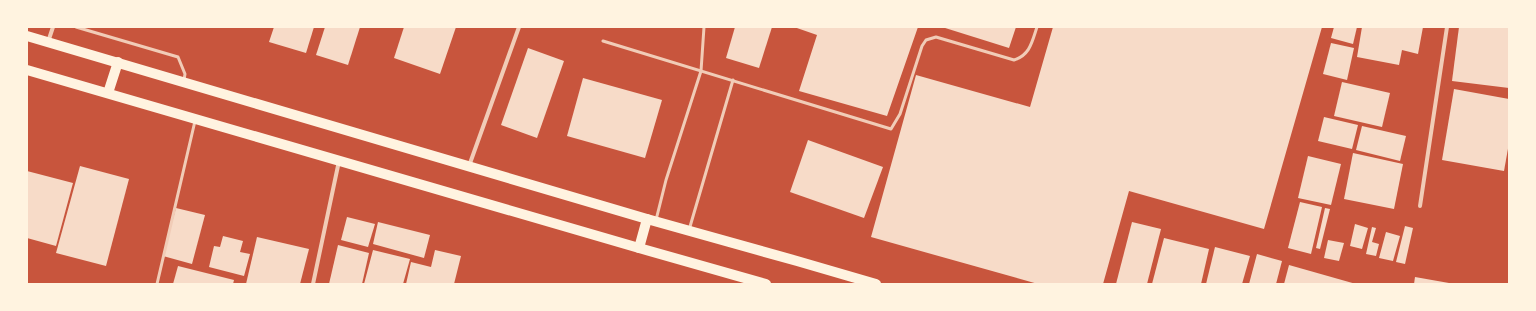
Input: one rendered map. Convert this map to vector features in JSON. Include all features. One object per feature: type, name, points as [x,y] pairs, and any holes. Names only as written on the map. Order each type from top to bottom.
[{"type":"main road","points":[[27,36],[652,220],[876,284]]},
{"type":"main road","points":[[108,93],[118,62]]},
{"type":"main road","points":[[27,70],[766,284]]},
{"type":"main road","points":[[638,248],[652,220]]},
{"type":"street","points":[[48,42],[53,27]]},
{"type":"street","points":[[469,166],[519,27]]},
{"type":"street","points":[[1420,206],[1447,27]]},
{"type":"street","points":[[313,284],[339,161]]},
{"type":"lane","points":[[76,27],[178,57],[185,74],[183,81]]},
{"type":"lane","points":[[652,220],[701,71],[704,27]]},
{"type":"lane","points":[[603,40],[891,129],[900,114],[922,46],[926,40],[936,37],[1014,60],[1021,58],[1027,53],[1031,46],[1037,27]]},
{"type":"lane","points":[[689,230],[733,80]]},
{"type":"lane","points":[[157,284],[196,120]]},
{"type":"building","points":[[274,27],[314,27],[306,53],[269,42]]},
{"type":"building","points":[[325,27],[360,27],[348,65],[316,55]]},
{"type":"building","points":[[404,27],[456,27],[440,74],[394,58]]},
{"type":"building","points":[[735,27],[772,27],[759,68],[726,58]]},
{"type":"building","points":[[794,27],[918,27],[887,116],[799,91],[817,35]]},
{"type":"building","points":[[942,27],[1016,27],[1009,48]]},
{"type":"building","points":[[1053,27],[1322,27],[1264,229],[1129,191],[1103,284],[1038,284],[871,237],[916,75],[1030,107]]},
{"type":"building","points":[[1334,27],[1357,27],[1353,44],[1331,38]]},
{"type":"building","points":[[1362,27],[1423,27],[1418,54],[1402,50],[1399,65],[1357,57]]},
{"type":"building","points":[[1459,27],[1509,27],[1509,88],[1452,81]]},
{"type":"building","points":[[1331,43],[1354,48],[1347,80],[1323,74]]},
{"type":"building","points":[[528,48],[564,61],[537,138],[501,125]]},
{"type":"building","points":[[583,78],[662,100],[645,158],[567,136]]},
{"type":"building","points":[[1342,82],[1390,93],[1382,127],[1334,116]]},
{"type":"building","points":[[1454,89],[1509,99],[1509,143],[1504,171],[1442,160]]},
{"type":"building","points":[[1324,117],[1358,125],[1352,149],[1318,141]]},
{"type":"building","points":[[1362,126],[1406,136],[1400,161],[1356,150]]},
{"type":"building","points":[[808,140],[883,167],[864,218],[790,192]]},
{"type":"building","points":[[1353,153],[1403,164],[1394,209],[1344,199]]},
{"type":"building","points":[[1308,156],[1341,164],[1331,205],[1298,198]]},
{"type":"building","points":[[80,166],[129,179],[106,266],[56,253]]},
{"type":"building","points":[[27,171],[73,183],[56,246],[27,238]]},
{"type":"building","points":[[1300,202],[1322,207],[1311,254],[1288,248]]},
{"type":"building","points":[[176,208],[205,215],[192,264],[163,256]]},
{"type":"building","points":[[1325,208],[1330,209],[1320,249],[1316,248]]},
{"type":"building","points":[[347,217],[375,224],[368,247],[341,240]]},
{"type":"building","points":[[378,222],[430,235],[424,258],[373,244]]},
{"type":"building","points":[[1132,222],[1161,229],[1147,284],[1116,284]]},
{"type":"building","points":[[1355,224],[1368,228],[1362,249],[1350,246]]},
{"type":"building","points":[[1405,226],[1413,228],[1405,264],[1396,262]]},
{"type":"building","points":[[1372,227],[1376,228],[1372,242],[1379,244],[1376,256],[1366,254]]},
{"type":"building","points":[[1386,232],[1400,236],[1393,261],[1379,258]]},
{"type":"building","points":[[223,236],[243,241],[240,252],[250,254],[244,276],[209,267],[214,246],[220,247]]},
{"type":"building","points":[[257,237],[309,249],[300,284],[246,284]]},
{"type":"building","points":[[1164,238],[1209,249],[1201,284],[1152,284]]},
{"type":"building","points":[[1328,240],[1344,243],[1339,261],[1324,258]]},
{"type":"building","points":[[338,245],[369,253],[362,284],[329,284]]},
{"type":"building","points":[[1215,247],[1250,256],[1242,284],[1206,284]]},
{"type":"building","points":[[373,250],[410,259],[403,284],[364,284]]},
{"type":"building","points":[[435,250],[461,256],[454,284],[406,284],[411,262],[431,267]]},
{"type":"building","points":[[1257,254],[1282,261],[1276,284],[1249,284]]},
{"type":"building","points":[[1289,265],[1356,284],[1284,284]]},
{"type":"building","points":[[178,266],[234,280],[233,284],[173,284]]},
{"type":"building","points":[[1415,277],[1449,283],[1449,284],[1414,284]]}]
